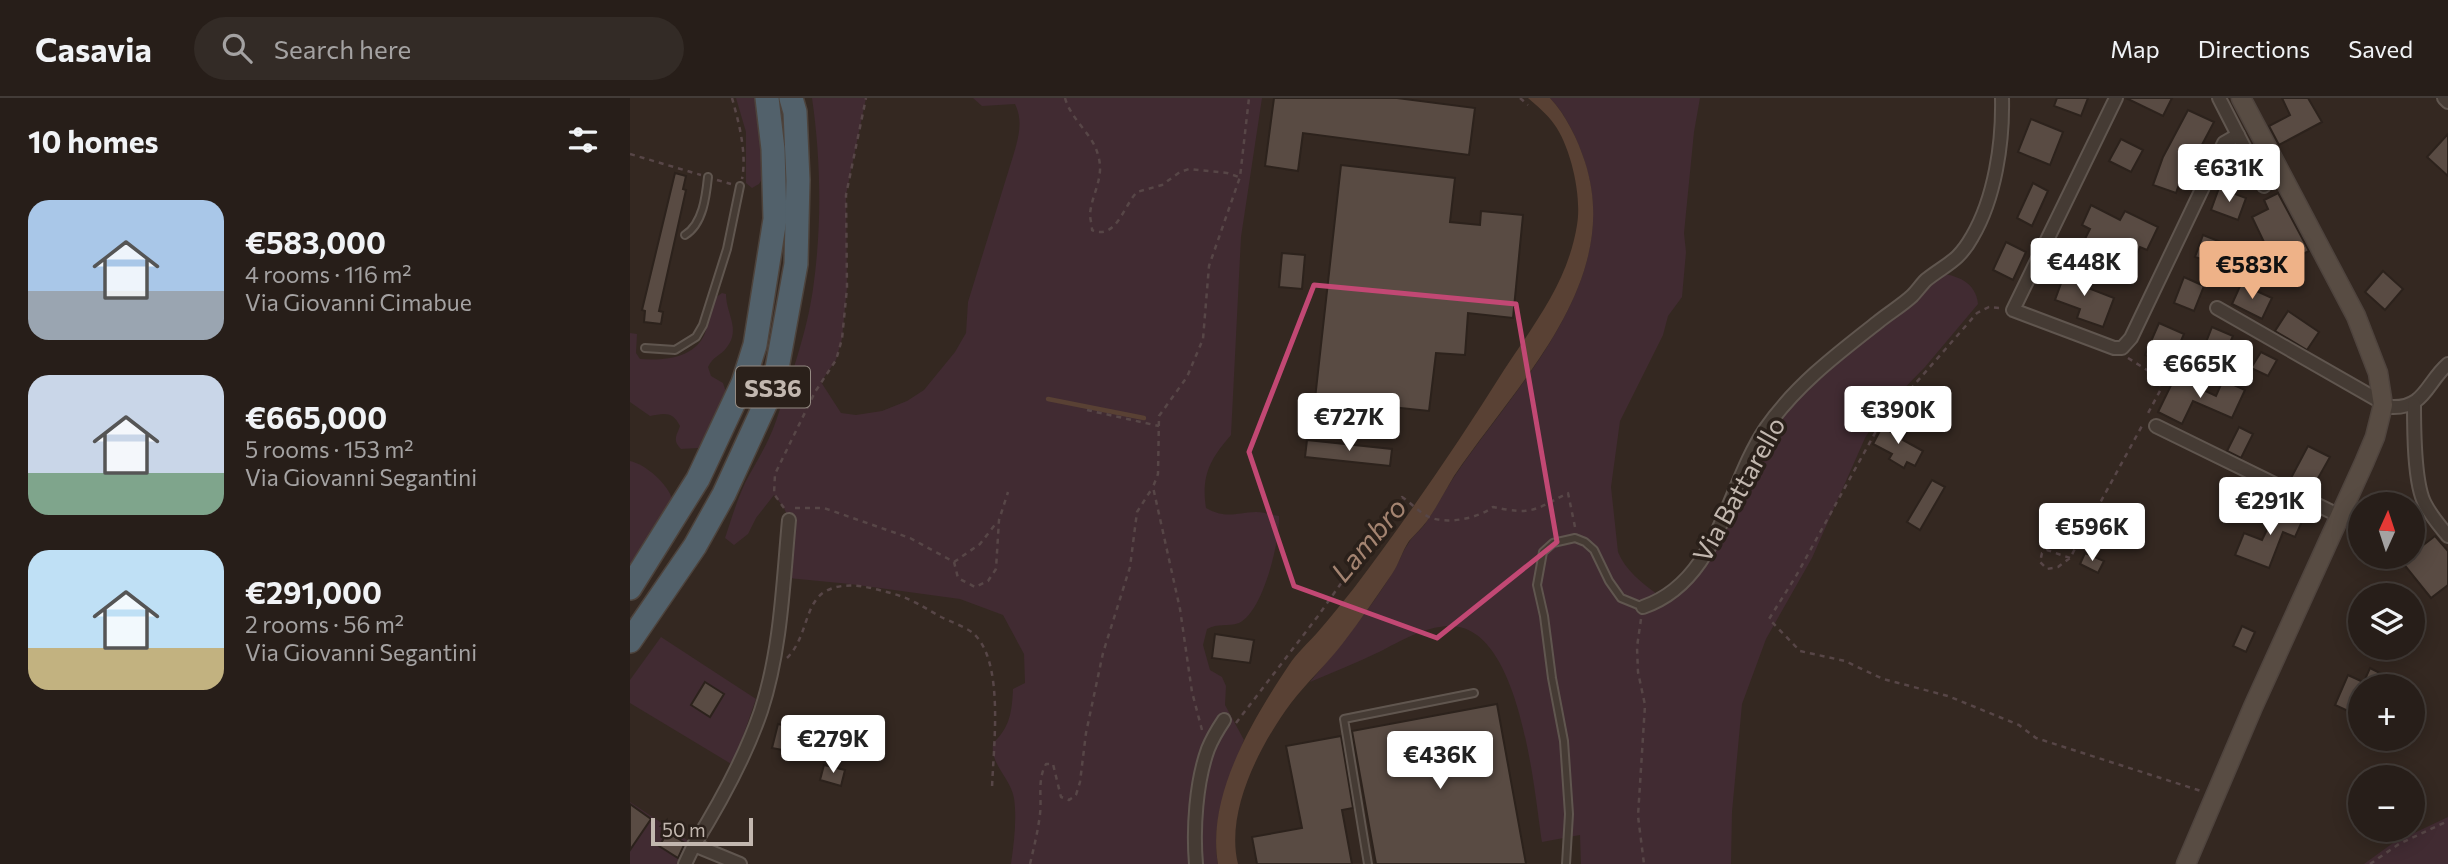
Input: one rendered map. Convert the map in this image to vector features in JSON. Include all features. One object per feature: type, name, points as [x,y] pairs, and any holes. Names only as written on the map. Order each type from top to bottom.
[{"type":"highway","name":"SS36","points":[[630,588],[698,479],[738,394],[755,345],[775,219],[773,149],[767,98]]},
{"type":"highway","name":"SS36","points":[[630,641],[695,546],[718,504],[774,385],[796,264],[798,180],[795,112],[791,98]]},
{"type":"street","name":"Via Battarello","points":[[1642,610],[1665,598],[1691,573],[1715,537],[1765,430],[1792,395],[1829,360],[1911,296],[1926,281],[1954,262],[1972,238],[1985,211],[1996,165],[2003,118],[2002,98]]},
{"type":"street","points":[[2116,98],[2013,310],[2114,348],[2122,348],[2131,338],[2224,143],[2262,140]]},
{"type":"street","points":[[2219,98],[2264,186]]},
{"type":"street","points":[[2186,864],[2375,437],[2383,405],[2378,373],[2356,316],[2241,98]]},
{"type":"street","points":[[2444,98],[2448,102]]},
{"type":"street","points":[[2217,308],[2383,405],[2404,408],[2414,404],[2448,364]]},
{"type":"street","points":[[2414,404],[2416,462],[2421,491],[2424,502],[2448,536]]},
{"type":"street","points":[[2156,426],[2337,522]]},
{"type":"street","points":[[685,864],[721,801],[761,711],[779,628],[787,514]]},
{"type":"street","points":[[1196,864],[1194,840],[1199,790],[1210,746],[1224,720]]},
{"type":"street","points":[[694,845],[740,864]]},
{"type":"lane","points":[[685,235],[691,231],[702,209],[708,177]]},
{"type":"lane","points":[[645,348],[675,350],[696,337],[703,325],[727,249],[740,186]]},
{"type":"lane","points":[[1566,864],[1569,814],[1564,741],[1537,585],[1543,552],[1553,543],[1575,538],[1585,542],[1594,550],[1609,581],[1621,598],[1642,610]]},
{"type":"lane","points":[[1368,864],[1344,719],[1474,693]]},
{"type":"path","points":[[630,154],[740,186],[743,171],[740,131],[732,98]]},
{"type":"path","points":[[866,98],[846,195],[847,288],[842,339],[836,360],[815,392],[775,474],[774,494],[787,514],[824,508],[910,538],[954,562],[958,578],[975,587],[988,581],[996,569],[999,520],[1008,492]]},
{"type":"path","points":[[1065,98],[1068,108],[1100,159],[1101,177],[1090,214],[1092,230],[1096,233],[1108,231],[1137,192],[1162,185],[1183,170],[1202,170],[1240,177]]},
{"type":"path","points":[[1030,864],[1040,811],[1042,771],[1046,764],[1053,764],[1061,797],[1069,800],[1076,795],[1080,782],[1086,733],[1103,653],[1130,567],[1137,512],[1158,474],[1159,416],[1187,377],[1203,339],[1209,266],[1240,177],[1249,98]]},
{"type":"path","points":[[1520,98],[1528,105]]},
{"type":"path","points":[[2013,310],[1989,307],[1977,313],[1880,424],[1769,620],[1800,652],[1844,661],[1883,679],[1948,696],[2019,725],[2036,738],[2215,796]]},
{"type":"path","points":[[2070,558],[2047,550],[2042,553],[2040,562],[2047,569],[2058,567],[2070,558],[2161,389],[2158,377],[2114,348]]},
{"type":"path","points":[[1087,411],[1159,426]]},
{"type":"path","points":[[1153,487],[1180,609],[1192,692],[1210,746],[1244,715],[1402,497],[1429,517],[1446,520],[1485,514],[1493,507],[1521,512],[1536,510],[1568,493],[1575,538]]},
{"type":"path","points":[[954,562],[980,544],[999,520]]},
{"type":"path","points":[[772,666],[787,658],[797,648],[815,600],[828,590],[848,585],[867,587],[917,602],[974,634],[990,662],[995,683],[992,789]]},
{"type":"path","points":[[1642,610],[1637,647],[1645,705],[1638,816],[1644,864]]},
{"type":"path","points":[[2370,864],[2399,844],[2448,821]]},
{"type":"highlighted area","points":[[1314,285],[1516,304],[1557,542],[1437,638],[1294,586],[1249,452]]},
{"type":"shaded area","points":[[736,98],[759,98],[764,176],[759,184],[752,188],[746,183],[746,132]]},
{"type":"shaded area","points":[[812,98],[866,98],[846,195],[847,288],[842,339],[836,360],[821,382],[841,413],[856,415],[882,411],[907,401],[924,390],[955,352],[966,333],[968,302],[1014,153],[1019,128],[1015,104],[982,106],[973,98],[1262,98],[1241,237],[1231,435],[1209,468],[1205,497],[1206,508],[1219,513],[1231,515],[1256,512],[1279,516],[1279,527],[1268,575],[1256,605],[1239,623],[1207,629],[1203,645],[1210,670],[1222,677],[1226,686],[1225,705],[1244,740],[1222,800],[1216,847],[1218,864],[1011,864],[1015,823],[1014,798],[994,758],[993,743],[1009,719],[1013,689],[1025,683],[1024,654],[1003,615],[960,599],[788,578],[789,520],[774,495],[756,518],[748,534],[734,545],[725,538],[742,490],[776,421],[807,322],[818,241],[817,145]]},
{"type":"shaded area","points":[[1528,98],[1550,98],[1571,128],[1585,162],[1593,206],[1590,249],[1577,291],[1533,369],[1454,476],[1427,521],[1409,541],[1374,600],[1343,643],[1297,695],[1279,720],[1257,758],[1241,801],[1236,822],[1238,864],[1218,864],[1216,838],[1226,785],[1261,709],[1292,661],[1354,588],[1431,481],[1538,319],[1566,265],[1573,246],[1578,214],[1574,173],[1554,124]]},
{"type":"shaded area","points":[[1550,98],[1700,98],[1684,233],[1686,252],[1682,297],[1668,316],[1663,335],[1620,421],[1611,487],[1621,559],[1640,581],[1657,594],[1691,573],[1792,395],[1937,273],[1964,281],[1974,290],[1978,304],[1925,367],[1882,411],[1865,438],[1812,558],[1766,639],[1742,704],[1732,812],[1731,864],[1581,864],[1580,835],[1542,842],[1520,714],[1508,680],[1493,652],[1473,633],[1449,626],[1430,629],[1310,682],[1374,601],[1404,550],[1425,524],[1456,474],[1534,368],[1558,329],[1577,290],[1589,249],[1593,207],[1579,146],[1566,120]]},
{"type":"shaded area","points":[[722,293],[726,294],[733,334],[727,347],[708,367],[711,376],[723,383],[727,395],[709,440],[698,448],[681,449],[676,440],[680,426],[671,415],[650,416],[630,402],[630,333],[637,334],[636,353],[640,359],[679,356],[696,347],[702,339],[715,298]]},
{"type":"shaded area","points":[[630,461],[655,476],[666,487],[672,499],[630,568]]},
{"type":"shaded area","points":[[661,637],[756,699],[733,765],[630,703],[630,680]]},
{"type":"shaded area","points":[[630,802],[690,842],[680,864],[630,864]]},
{"type":"shaded area","points":[[2448,817],[2448,864],[2364,864],[2395,842],[2425,842],[2425,828]]},
{"type":"building","points":[[1274,98],[1397,98],[1475,108],[1469,155],[1303,133],[1298,171],[1265,166]]},
{"type":"building","points":[[2057,98],[2088,98],[2081,116],[2054,106]]},
{"type":"building","points":[[2126,98],[2172,98],[2163,116]]},
{"type":"building","points":[[2282,98],[2308,98],[2322,122],[2279,145],[2269,126],[2290,115]]},
{"type":"building","points":[[2188,110],[2214,122],[2195,158],[2189,156],[2176,193],[2153,185],[2163,157]]},
{"type":"building","points":[[2031,119],[2063,132],[2050,165],[2018,152]]},
{"type":"building","points":[[2448,134],[2448,176],[2427,157]]},
{"type":"building","points":[[2121,139],[2143,150],[2131,172],[2109,161]]},
{"type":"building","points":[[1341,165],[1455,178],[1450,222],[1480,225],[1481,211],[1523,215],[1513,318],[1468,313],[1465,355],[1436,353],[1429,411],[1315,399]]},
{"type":"building","points":[[675,173],[686,176],[683,189],[686,190],[659,311],[663,312],[661,324],[644,322],[645,311],[642,310]]},
{"type":"building","points":[[2033,183],[2048,191],[2032,226],[2017,218]]},
{"type":"building","points":[[2219,188],[2246,198],[2238,220],[2211,210]]},
{"type":"building","points":[[2278,193],[2309,251],[2289,261],[2282,246],[2248,266],[2241,255],[2264,242],[2252,217],[2268,209],[2264,200]]},
{"type":"building","points":[[2091,205],[2120,220],[2125,211],[2158,227],[2147,250],[2140,247],[2135,259],[2113,248],[2109,256],[2083,243],[2090,229],[2082,225]]},
{"type":"building","points":[[2203,235],[2221,242],[2213,263],[2195,257]]},
{"type":"building","points":[[2006,242],[2026,252],[2013,280],[1993,270]]},
{"type":"building","points":[[1282,253],[1305,255],[1302,289],[1279,287]]},
{"type":"building","points":[[2067,267],[2092,277],[2088,288],[2114,298],[2103,327],[2077,318],[2080,309],[2055,300]]},
{"type":"building","points":[[2383,271],[2403,289],[2385,310],[2365,292]]},
{"type":"building","points":[[2184,277],[2204,286],[2194,311],[2174,303]]},
{"type":"building","points":[[2241,284],[2272,298],[2262,319],[2232,304]]},
{"type":"building","points":[[2288,311],[2319,332],[2307,350],[2275,331]]},
{"type":"building","points":[[2159,323],[2184,334],[2170,366],[2145,355]]},
{"type":"building","points":[[2212,327],[2233,336],[2223,358],[2203,350]]},
{"type":"building","points":[[2261,352],[2277,360],[2268,376],[2251,368]]},
{"type":"building","points":[[2175,377],[2216,396],[2223,380],[2245,390],[2232,418],[2193,401],[2182,424],[2158,412]]},
{"type":"building","points":[[1895,424],[1907,431],[1903,440],[1923,451],[1915,466],[1907,462],[1904,468],[1889,459],[1892,454],[1873,444],[1882,427],[1891,432]]},
{"type":"building","points":[[2239,427],[2253,434],[2241,458],[2227,451]]},
{"type":"building","points":[[1307,440],[1392,449],[1390,466],[1305,457]]},
{"type":"building","points":[[2308,446],[2330,457],[2312,489],[2291,478]]},
{"type":"building","points":[[1932,480],[1945,487],[1920,530],[1907,522]]},
{"type":"building","points":[[2280,503],[2305,515],[2295,537],[2283,532],[2269,568],[2235,555],[2244,533],[2262,540]]},
{"type":"building","points":[[2435,536],[2448,551],[2448,585],[2431,598],[2425,591],[2425,583],[2419,583],[2408,569],[2426,569],[2426,543]]},
{"type":"building","points":[[2085,553],[2104,561],[2098,573],[2080,564]]},
{"type":"building","points":[[2242,626],[2255,632],[2246,652],[2233,646]]},
{"type":"building","points":[[1215,634],[1254,640],[1250,663],[1212,658]]},
{"type":"building","points":[[2370,668],[2382,674],[2367,674]]},
{"type":"building","points":[[2348,675],[2348,711],[2335,705]]},
{"type":"building","points":[[705,682],[724,694],[710,717],[691,705]]},
{"type":"building","points":[[1497,704],[1526,864],[1376,864],[1352,731]]},
{"type":"building","points":[[778,724],[809,731],[803,754],[772,748]]},
{"type":"building","points":[[1341,736],[1353,808],[1342,810],[1352,864],[1257,864],[1252,837],[1302,828],[1286,746]]},
{"type":"building","points":[[824,765],[845,770],[841,786],[820,780]]},
{"type":"building","points":[[630,804],[651,819],[630,850]]},
{"type":"building","points":[[668,832],[685,843],[678,858],[659,846]]},
{"type":"waterway","points":[[1048,399],[1144,418]]},
{"type":"water label","name":"Lambro","points":[[1368,539]]}]
